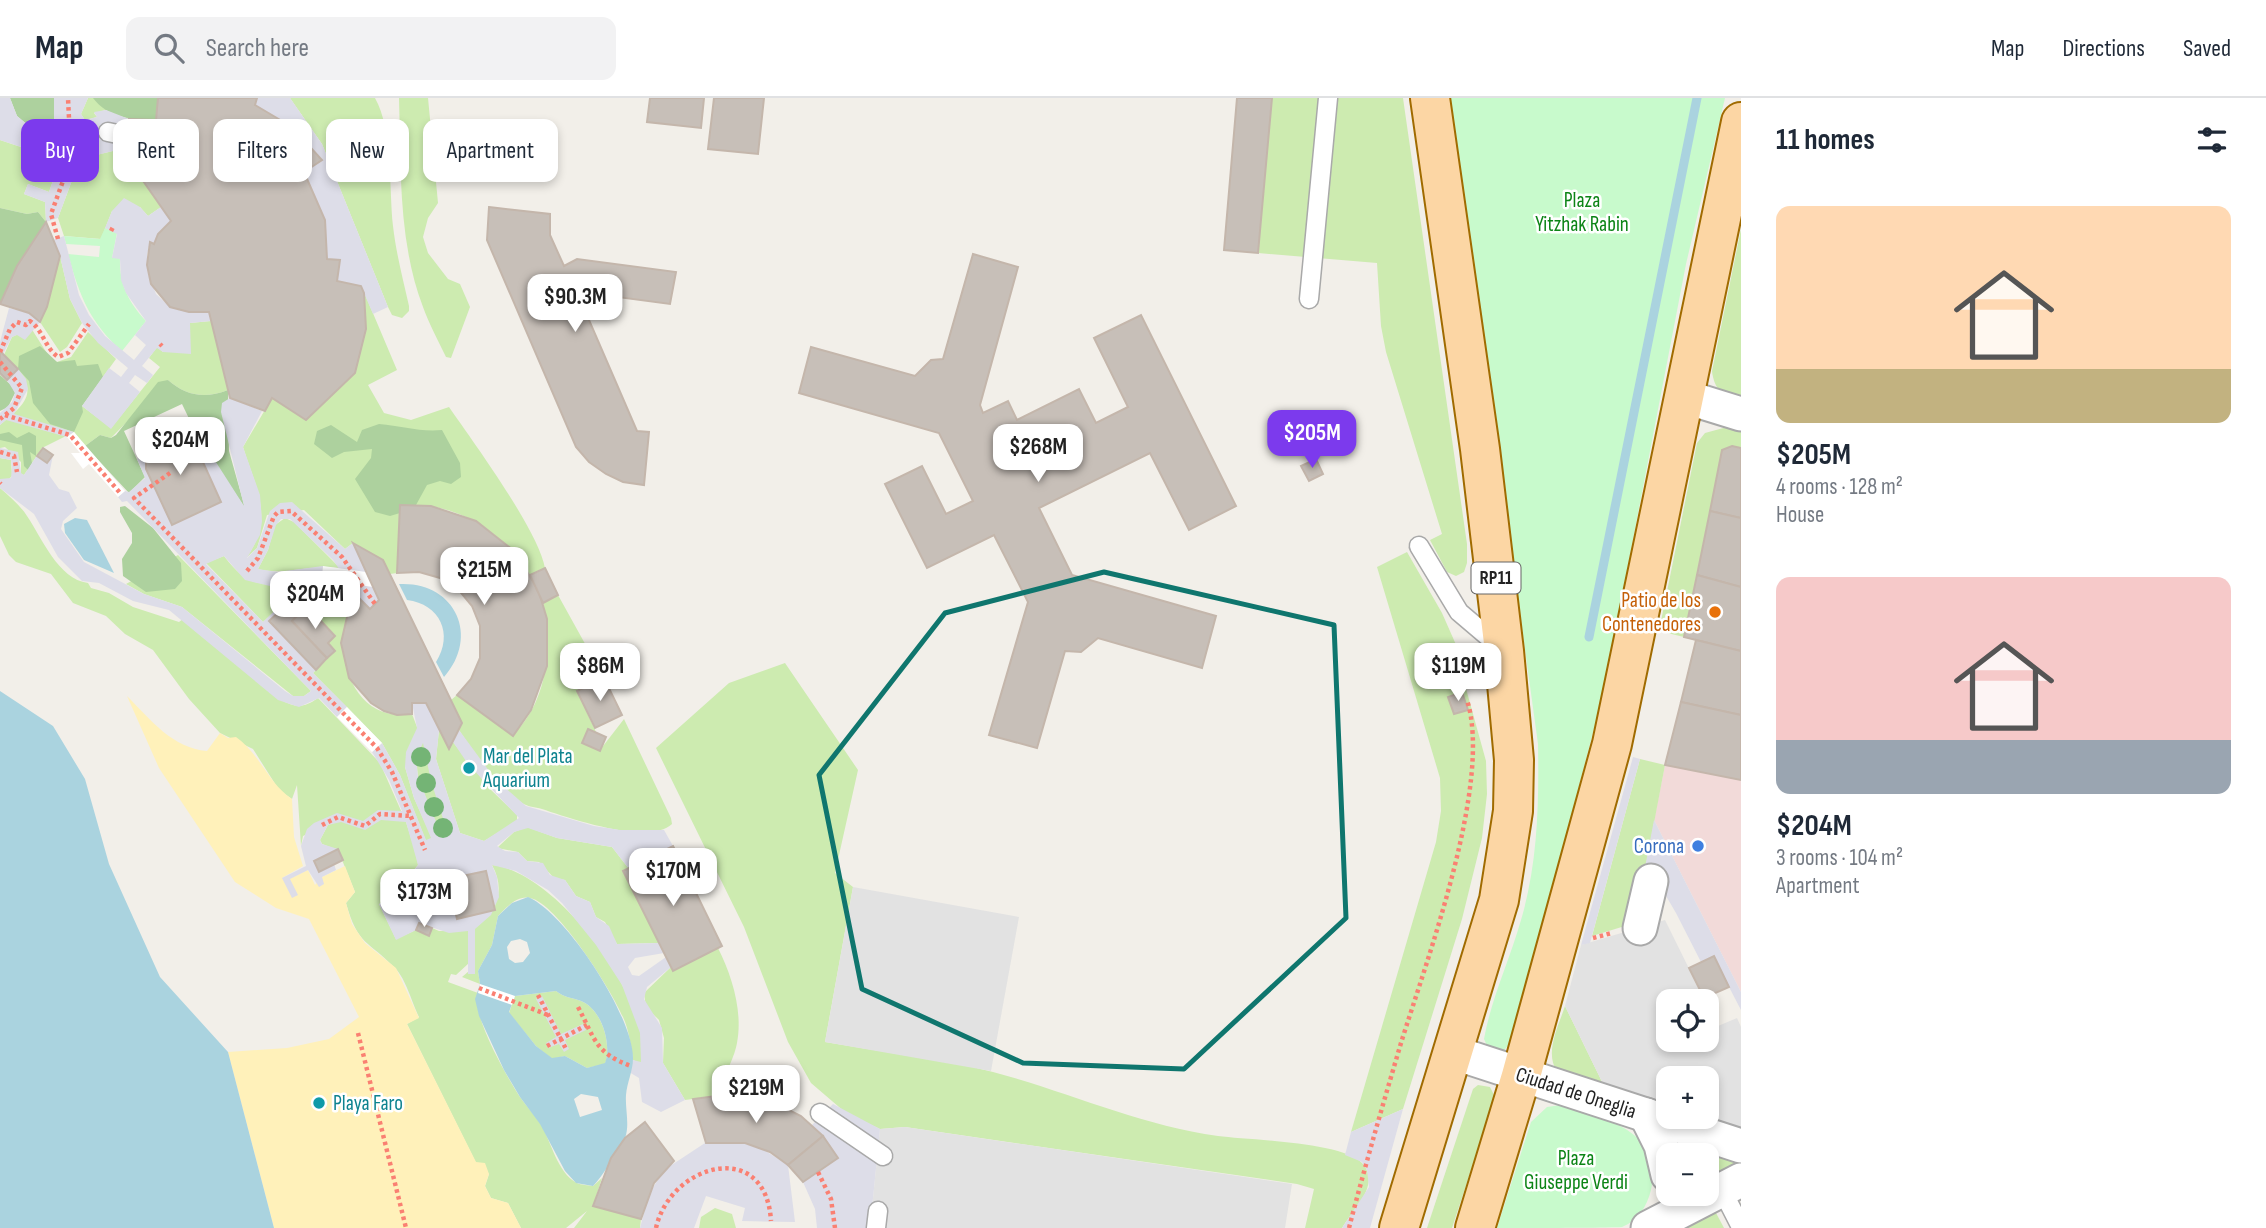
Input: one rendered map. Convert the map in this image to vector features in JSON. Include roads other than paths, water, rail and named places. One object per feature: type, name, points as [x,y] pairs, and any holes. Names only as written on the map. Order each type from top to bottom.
[{"type":"main road","name":"RP11","points":[[1399,1228],[1499,900],[1508,857],[1514,760],[1480,449],[1430,98]]},
{"type":"main road","points":[[1475,1228],[1521,1076],[1612,744],[1741,122]]},
{"type":"street","points":[[1686,397],[1741,414]]},
{"type":"street","points":[[1640,928],[1651,881]]},
{"type":"street","name":"Ciudad de Oneglia","points":[[1452,1052],[1741,1146]]},
{"type":"street","points":[[1646,1115],[1660,1143]]},
{"type":"street","points":[[1650,1227],[1731,1185]]},
{"type":"street","points":[[1650,1227],[1662,1206]]},
{"type":"lane","points":[[1310,299],[1328,98]]},
{"type":"lane","points":[[108,132],[113,133]]},
{"type":"lane","points":[[1419,546],[1459,612],[1504,651]]},
{"type":"lane","points":[[820,1113],[883,1156]]},
{"type":"lane","points":[[1731,1185],[1741,1227]]},
{"type":"water","points":[[75,518],[87,520],[114,573],[84,560],[65,533],[64,524]]},
{"type":"water","points":[[399,584],[418,585],[434,591],[447,601],[456,614],[461,628],[460,644],[455,661],[444,677],[436,662],[444,641],[441,622],[428,607],[407,600]]},
{"type":"water","points":[[0,691],[53,726],[85,779],[109,864],[160,977],[228,1052],[274,1228],[0,1228]]},
{"type":"water","points":[[528,897],[561,923],[595,968],[622,1018],[630,1041],[633,1059],[626,1095],[626,1133],[615,1156],[593,1186],[576,1183],[565,1171],[540,1124],[504,1070],[479,1016],[475,999],[480,984],[478,971],[492,945],[498,916],[512,903]],"holes":[[[520,939],[527,942],[530,953],[523,962],[515,963],[509,959],[507,947],[511,941]],[[556,991],[588,1005],[604,1028],[607,1047],[605,1063],[587,1068],[565,1056],[552,1058],[536,1046],[509,1012],[515,996]],[[581,1094],[598,1097],[602,1110],[580,1117],[574,1099]]]},
{"type":"waterway","points":[[1589,637],[1697,98]]},
{"type":"place","name":"Patio de los Contenedores","points":[[1715,612]]},
{"type":"place","name":"Mar del Plata Aquarium","points":[[469,768]]},
{"type":"place","name":"Corona","points":[[1698,846]]},
{"type":"place","name":"Playa Faro","points":[[319,1103]]},
{"type":"park label","name":"Plaza Yitzhak Rabin","points":[[1582,212]]},
{"type":"park label","name":"Plaza Giuseppe Verdi","points":[[1576,1170]]}]
